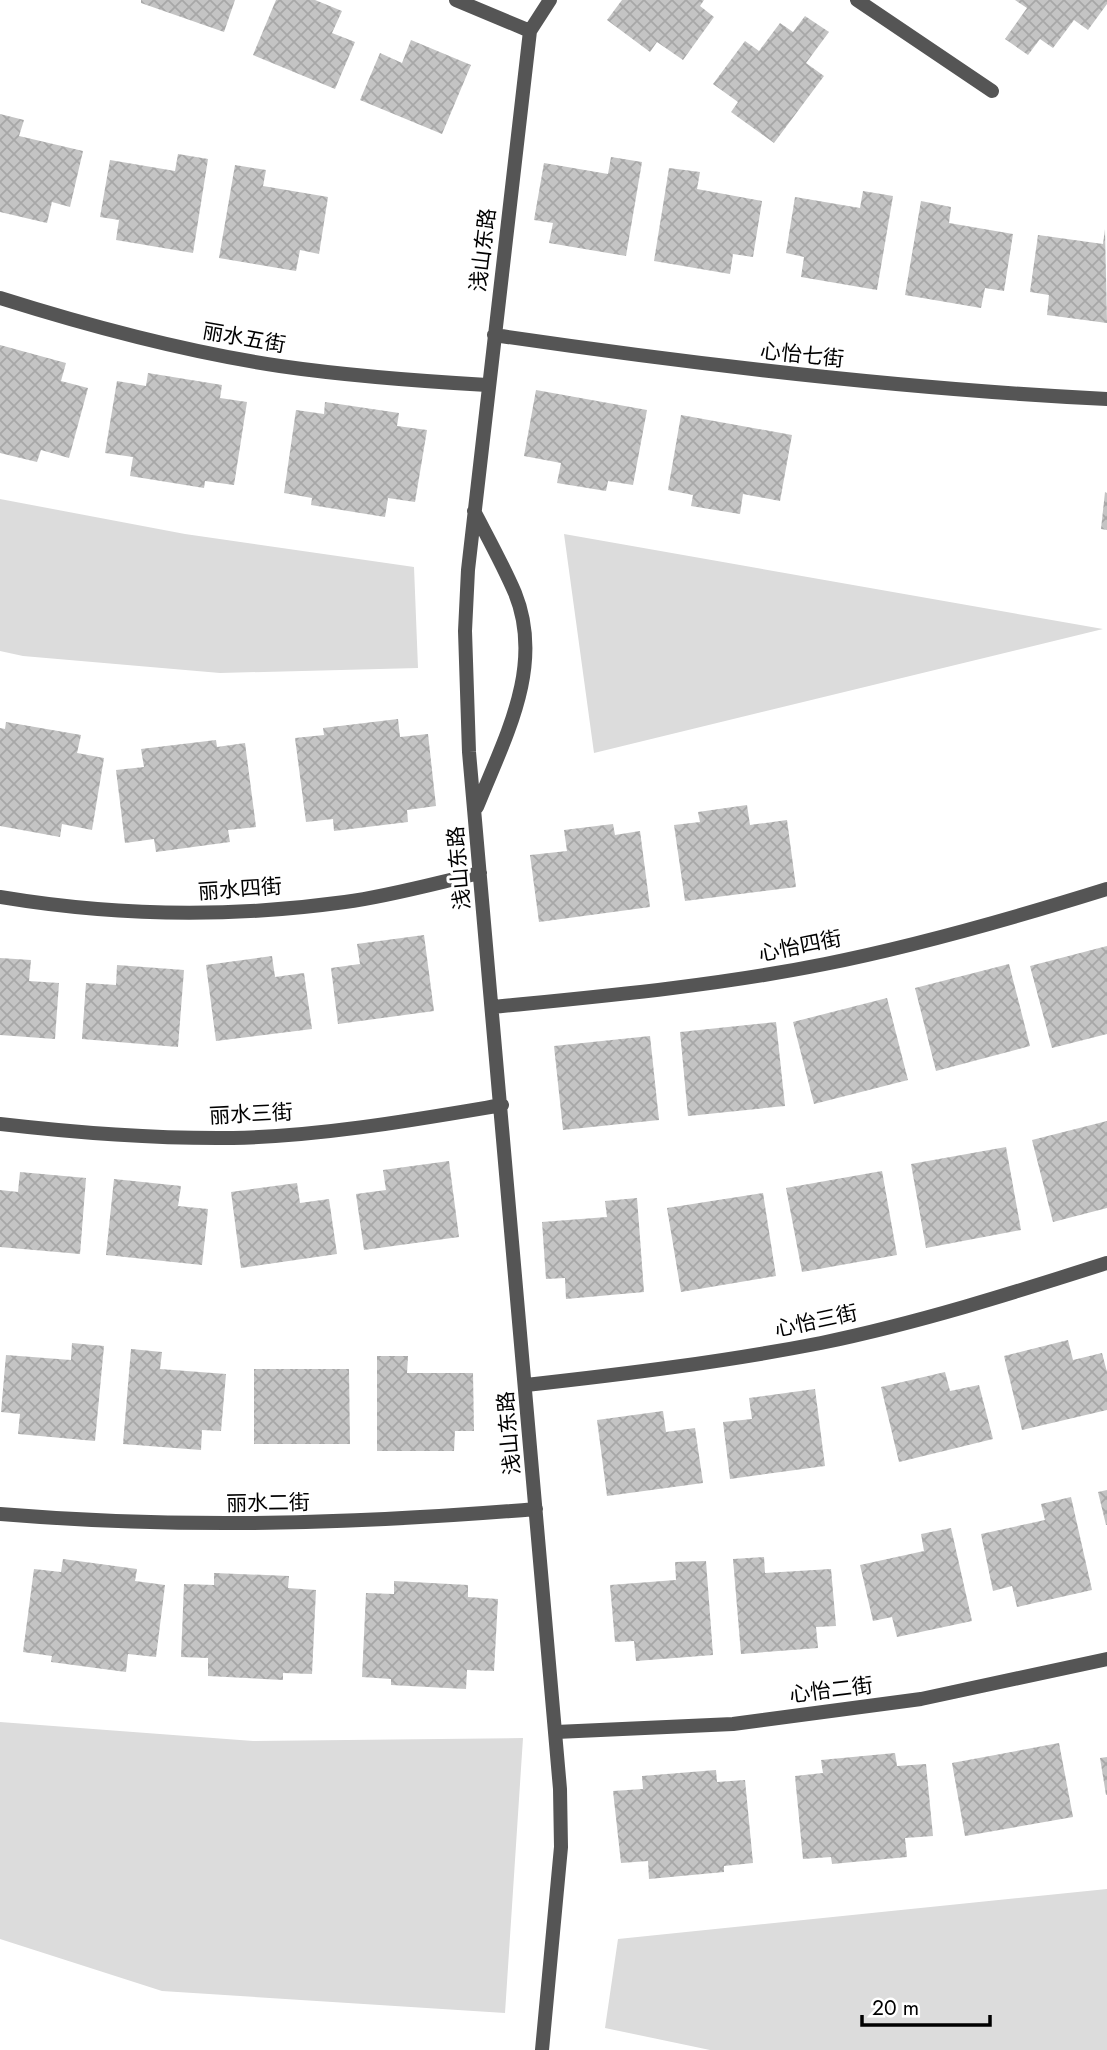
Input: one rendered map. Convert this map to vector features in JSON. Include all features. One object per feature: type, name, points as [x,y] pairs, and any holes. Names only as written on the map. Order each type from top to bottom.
[{"type":"lane","points":[[456,0],[530,30]]},
{"type":"lane","name":"浅山东路","points":[[542,2050],[561,1847],[556,1732],[467,716],[465,631],[473,510],[530,30],[550,0]]},
{"type":"lane","points":[[857,0],[992,91]]},
{"type":"lane","name":"丽水五街","points":[[0,298],[176,347],[267,364],[383,379],[487,385]]},
{"type":"lane","name":"心怡七街","points":[[494,335],[664,360],[835,380],[1107,399]]},
{"type":"lane","name":"浅山东路","points":[[473,510],[515,594],[524,625],[526,656],[523,687],[513,718],[475,812]]},
{"type":"lane","name":"丽水四街","points":[[0,897],[72,909],[209,915],[346,902],[481,873]]},
{"type":"lane","name":"心怡四街","points":[[493,1007],[660,991],[825,964],[988,926],[1107,889]]},
{"type":"lane","name":"丽水三街","points":[[0,1124],[100,1136],[234,1138],[369,1128],[502,1105]]},
{"type":"lane","name":"心怡三街","points":[[526,1385],[676,1368],[822,1342],[969,1307],[1107,1263]]},
{"type":"lane","name":"丽水二街","points":[[0,1514],[97,1522],[243,1526],[391,1522],[537,1510]]},
{"type":"lane","name":"心怡二街","points":[[556,1732],[733,1724],[921,1699],[1107,1658]]},
{"type":"shaded area","points":[[0,499],[185,534],[414,567],[418,668],[220,673],[23,656],[0,651]]},
{"type":"shaded area","points":[[564,534],[1103,629],[594,753]]},
{"type":"shaded area","points":[[0,1722],[253,1741],[523,1738],[505,2013],[162,1991],[0,1939]]},
{"type":"shaded area","points":[[1107,1889],[1107,2050],[710,2050],[605,2028],[618,1939]]},
{"type":"building","points":[[141,0],[235,0],[224,32],[141,3]]},
{"type":"building","points":[[276,0],[315,0],[342,11],[332,33],[355,42],[335,89],[253,55]]},
{"type":"building","points":[[622,0],[704,0],[700,6],[714,17],[683,60],[657,42],[650,52],[607,20]]},
{"type":"building","points":[[1015,0],[1107,0],[1107,4],[1088,30],[1074,20],[1053,48],[1040,39],[1028,55],[1005,39],[1027,8]]},
{"type":"building","points":[[805,16],[829,32],[806,63],[824,76],[774,143],[731,112],[738,102],[713,84],[745,41],[759,51],[780,23],[793,32]]},
{"type":"building","points":[[411,40],[471,65],[442,134],[360,100],[380,53],[402,63]]},
{"type":"building","points":[[0,114],[24,120],[19,136],[83,151],[70,207],[52,202],[47,223],[0,212]]},
{"type":"building","points":[[178,154],[208,159],[193,253],[116,240],[119,220],[100,217],[110,160],[175,171]]},
{"type":"building","points":[[611,157],[642,162],[626,256],[549,243],[553,223],[534,220],[544,163],[608,174]]},
{"type":"building","points":[[235,165],[266,170],[263,186],[328,197],[319,254],[300,250],[296,271],[219,258]]},
{"type":"building","points":[[669,168],[700,172],[697,189],[762,201],[753,257],[733,254],[730,274],[654,261]]},
{"type":"building","points":[[863,191],[893,196],[877,290],[801,277],[804,257],[786,253],[795,197],[860,208]]},
{"type":"building","points":[[921,201],[951,207],[949,223],[1013,234],[1004,291],[985,288],[981,308],[905,295]]},
{"type":"building","points":[[1105,229],[1107,323],[1047,315],[1049,295],[1030,292],[1038,235],[1103,244]]},
{"type":"building","points":[[0,345],[66,363],[61,381],[88,388],[69,458],[41,450],[37,462],[0,453]]},
{"type":"building","points":[[148,373],[222,385],[220,398],[247,402],[234,485],[205,481],[204,488],[130,476],[133,457],[105,453],[117,381],[146,386]]},
{"type":"building","points":[[536,390],[647,410],[633,485],[608,481],[606,491],[557,483],[561,463],[524,456]]},
{"type":"building","points":[[325,402],[399,413],[397,426],[427,430],[415,502],[388,498],[385,517],[311,505],[312,498],[284,493],[296,410],[324,414]]},
{"type":"building","points":[[681,415],[792,435],[780,501],[743,494],[740,514],[691,506],[693,495],[668,490]]},
{"type":"building","points":[[1105,492],[1107,493],[1107,530],[1101,529]]},
{"type":"building","points":[[398,719],[400,737],[428,734],[436,806],[407,810],[408,822],[334,831],[333,819],[306,822],[295,738],[324,735],[323,728]]},
{"type":"building","points":[[6,722],[81,735],[77,753],[104,758],[92,830],[62,824],[60,837],[0,826],[0,728],[5,729]]},
{"type":"building","points":[[216,740],[217,747],[245,743],[256,827],[228,830],[230,842],[156,852],[154,839],[125,843],[116,770],[144,767],[141,749]]},
{"type":"building","points":[[747,805],[750,825],[787,820],[796,887],[685,901],[674,825],[700,822],[698,812]]},
{"type":"building","points":[[613,824],[615,835],[640,831],[650,907],[539,922],[530,855],[567,851],[564,830]]},
{"type":"building","points":[[424,935],[434,1011],[338,1024],[331,968],[360,964],[357,944]]},
{"type":"building","points":[[1107,946],[1107,1034],[1052,1048],[1030,966]]},
{"type":"building","points":[[272,956],[275,977],[304,973],[312,1029],[216,1041],[206,965]]},
{"type":"building","points":[[0,958],[31,960],[29,981],[59,983],[55,1039],[0,1035]]},
{"type":"building","points":[[1009,964],[1030,1046],[936,1071],[915,988]]},
{"type":"building","points":[[117,965],[184,970],[178,1047],[82,1039],[86,983],[116,985]]},
{"type":"building","points":[[887,998],[908,1080],[814,1104],[793,1022]]},
{"type":"building","points":[[776,1022],[785,1106],[688,1116],[680,1032]]},
{"type":"building","points":[[650,1036],[659,1120],[563,1130],[554,1046]]},
{"type":"building","points":[[1107,1121],[1107,1208],[1053,1222],[1032,1140]]},
{"type":"building","points":[[1006,1147],[1021,1230],[926,1248],[911,1164]]},
{"type":"building","points":[[449,1161],[459,1237],[364,1250],[356,1194],[386,1190],[383,1170]]},
{"type":"building","points":[[882,1171],[897,1255],[802,1272],[786,1188]]},
{"type":"building","points":[[20,1172],[86,1178],[80,1254],[0,1247],[0,1190],[18,1192]]},
{"type":"building","points":[[114,1179],[181,1186],[178,1206],[208,1209],[202,1265],[106,1255]]},
{"type":"building","points":[[297,1183],[300,1203],[329,1199],[337,1254],[241,1268],[231,1192]]},
{"type":"building","points":[[763,1193],[776,1276],[681,1292],[667,1208]]},
{"type":"building","points":[[637,1198],[644,1292],[566,1299],[565,1278],[546,1279],[542,1222],[607,1217],[605,1201]]},
{"type":"building","points":[[1068,1340],[1073,1360],[1102,1353],[1107,1372],[1107,1410],[1022,1430],[1004,1356]]},
{"type":"building","points":[[72,1343],[104,1346],[95,1441],[18,1434],[20,1414],[1,1412],[6,1355],[71,1360]]},
{"type":"building","points":[[131,1349],[162,1352],[160,1369],[226,1374],[221,1431],[202,1430],[201,1450],[123,1444]]},
{"type":"building","points":[[377,1356],[408,1356],[407,1373],[473,1373],[474,1431],[455,1431],[454,1451],[377,1451]]},
{"type":"building","points":[[254,1369],[349,1369],[350,1444],[254,1444]]},
{"type":"building","points":[[945,1372],[950,1391],[979,1385],[993,1439],[899,1462],[881,1387]]},
{"type":"building","points":[[815,1389],[825,1466],[730,1479],[723,1422],[752,1419],[749,1398]]},
{"type":"building","points":[[663,1411],[666,1432],[695,1428],[703,1483],[607,1496],[597,1420]]},
{"type":"building","points":[[1107,1490],[1107,1525],[1106,1525],[1098,1492]]},
{"type":"building","points":[[1071,1497],[1092,1590],[1017,1607],[1012,1586],[993,1591],[981,1534],[1045,1520],[1041,1504]]},
{"type":"building","points":[[951,1528],[972,1621],[897,1637],[892,1617],[873,1621],[860,1565],[924,1551],[921,1534]]},
{"type":"building","points":[[764,1557],[765,1573],[831,1569],[836,1626],[816,1627],[818,1648],[741,1654],[733,1559]]},
{"type":"building","points":[[63,1559],[137,1569],[135,1581],[165,1585],[156,1657],[128,1654],[126,1672],[51,1662],[52,1656],[23,1652],[34,1569],[61,1572]]},
{"type":"building","points":[[706,1561],[713,1655],[636,1661],[634,1641],[615,1642],[610,1585],[676,1580],[675,1562]]},
{"type":"building","points":[[214,1573],[289,1576],[288,1588],[316,1590],[312,1674],[283,1673],[283,1680],[208,1676],[208,1658],[181,1657],[184,1584],[214,1585]]},
{"type":"building","points":[[394,1581],[468,1585],[468,1597],[498,1599],[494,1671],[467,1670],[466,1689],[391,1685],[391,1679],[362,1677],[366,1593],[394,1594]]},
{"type":"building","points":[[1059,1743],[1073,1817],[965,1836],[952,1763]]},
{"type":"building","points":[[895,1753],[897,1766],[926,1764],[933,1836],[905,1838],[907,1857],[832,1864],[831,1857],[803,1859],[795,1776],[823,1773],[821,1760]]},
{"type":"building","points":[[1107,1757],[1107,1795],[1106,1795],[1100,1758]]},
{"type":"building","points":[[716,1770],[717,1782],[745,1780],[753,1863],[724,1866],[724,1872],[649,1879],[648,1861],[621,1863],[613,1791],[643,1789],[642,1776]]}]
